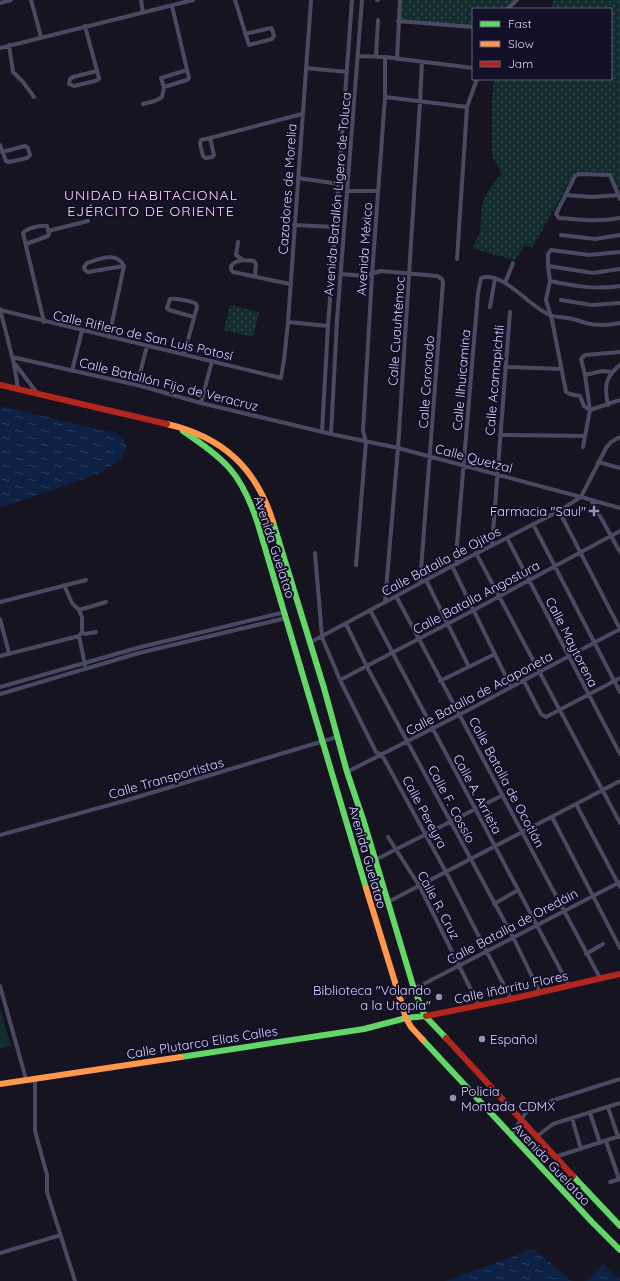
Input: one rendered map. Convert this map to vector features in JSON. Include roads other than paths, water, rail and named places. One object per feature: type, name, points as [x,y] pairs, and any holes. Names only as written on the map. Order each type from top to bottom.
[{"type":"main road","name":"Avenida Guelatao","points":[[0,385],[176,427],[207,437],[224,448],[240,462],[254,479],[264,496],[271,515],[311,642],[347,772],[364,822],[414,989],[425,1016],[536,1138],[619,1223]]},
{"type":"main road","name":"Avenida Guelatao","points":[[176,427],[209,449],[232,470],[243,488],[257,521],[406,1018],[411,1027],[592,1222],[620,1250]]},
{"type":"main road","name":"Calle Iñárritu Flores","points":[[406,1018],[479,1006],[620,974]]},
{"type":"main road","name":"Calle Plutarco Elías Calles","points":[[0,1084],[364,1028],[406,1018]]},
{"type":"street","points":[[0,3],[11,0]]},
{"type":"street","points":[[31,0],[41,37]]},
{"type":"street","points":[[140,0],[143,12]]},
{"type":"street","points":[[0,48],[193,0]]},
{"type":"street","points":[[235,0],[245,34],[248,44],[250,45],[272,39],[274,36],[271,28],[245,34]]},
{"type":"street","name":"Cazadores de Morelia","points":[[281,378],[288,322],[311,0]]},
{"type":"street","name":"Avenida Batallón Ligero de Toluca","points":[[322,432],[328,326],[352,0]]},
{"type":"street","name":"Avenida Batallón Ligero de Toluca","points":[[331,434],[341,274],[362,0]]},
{"type":"street","points":[[397,59],[400,0]]},
{"type":"street","points":[[508,8],[517,0]]},
{"type":"street","points":[[164,87],[188,80],[189,77],[172,6]]},
{"type":"street","points":[[376,57],[378,20]]},
{"type":"street","points":[[398,21],[472,27]]},
{"type":"street","points":[[85,26],[99,78],[97,80],[74,86],[69,84],[70,79],[73,77],[97,71]]},
{"type":"street","points":[[8,45],[13,72],[23,82],[34,97]]},
{"type":"street","points":[[358,56],[385,57],[472,68]]},
{"type":"street","name":"Avenida México","points":[[356,565],[366,441],[362,431],[385,97],[385,57]]},
{"type":"street","name":"Calle Cuauhtémoc","points":[[385,602],[398,448],[422,62]]},
{"type":"street","points":[[306,68],[347,72]]},
{"type":"street","points":[[143,104],[159,100],[164,94],[164,87],[161,78],[187,70]]},
{"type":"street","points":[[457,259],[467,106],[477,80]]},
{"type":"street","points":[[385,97],[467,106]]},
{"type":"street","points":[[210,138],[214,155],[206,158],[203,156],[200,143],[202,140],[302,114]]},
{"type":"street","points":[[0,145],[2,152],[5,159],[9,162],[27,158],[30,155],[27,147],[25,146],[2,152]]},
{"type":"street","points":[[566,195],[619,197],[610,175],[575,176],[556,216],[560,218],[595,221],[620,218]]},
{"type":"street","points":[[298,178],[339,184]]},
{"type":"street","points":[[347,191],[378,192]]},
{"type":"street","points":[[48,230],[88,222]]},
{"type":"street","points":[[294,224],[335,227]]},
{"type":"street","points":[[26,244],[47,236],[49,234],[47,226],[44,225],[24,231],[23,234],[44,322]]},
{"type":"street","points":[[561,235],[595,239],[620,235]]},
{"type":"street","points":[[238,242],[236,255],[243,260]]},
{"type":"street","points":[[566,392],[551,316],[546,300],[550,281],[548,254],[550,251],[589,255],[620,252]]},
{"type":"street","points":[[109,337],[124,266],[122,262],[116,258],[107,257],[86,263],[84,268],[88,272],[124,266]]},
{"type":"street","points":[[255,276],[255,263],[253,261],[243,260],[232,264],[231,269],[233,272],[290,284]]},
{"type":"street","points":[[505,283],[513,263]]},
{"type":"street","points":[[548,266],[593,273],[620,269]]},
{"type":"street","points":[[341,274],[364,276],[372,275],[381,271],[409,274]]},
{"type":"street","name":"Calle Coronado","points":[[409,274],[437,276],[442,279],[443,285],[431,457],[420,583]]},
{"type":"street","name":"Calle Ilhuicamina","points":[[457,564],[456,556],[478,294],[481,278],[495,278]]},
{"type":"street","points":[[490,307],[495,278],[505,283],[551,316],[569,318],[588,324],[598,325],[620,323]]},
{"type":"street","points":[[550,281],[579,287],[597,288],[620,286]]},
{"type":"street","points":[[184,354],[197,307],[195,304],[174,298],[170,299],[167,308],[169,310],[194,317]]},
{"type":"street","points":[[561,300],[591,305],[620,303]]},
{"type":"street","points":[[0,309],[14,364],[18,389]]},
{"type":"street","name":"Calle Riflero de San Luis Potosí","points":[[0,309],[44,322],[281,378]]},
{"type":"street","name":"Calle Acamapichtli","points":[[492,545],[510,312]]},
{"type":"street","points":[[288,322],[328,326]]},
{"type":"street","points":[[72,370],[82,330]]},
{"type":"street","points":[[137,385],[147,346]]},
{"type":"street","points":[[583,447],[590,410],[581,358],[583,356],[620,352]]},
{"type":"street","name":"Calle Batallón Fijo de Veracruz","points":[[12,357],[137,385],[201,403],[322,432]]},
{"type":"street","points":[[201,403],[212,361]]},
{"type":"street","points":[[14,364],[38,394]]},
{"type":"street","points":[[608,405],[605,386],[612,372],[620,366]]},
{"type":"street","points":[[505,367],[561,369]]},
{"type":"street","points":[[585,375],[602,371],[612,372]]},
{"type":"street","points":[[324,388],[333,390]]},
{"type":"street","points":[[560,392],[580,396],[584,406],[590,410],[620,400]]},
{"type":"street","name":"Calle Quetzal","points":[[322,432],[398,448],[620,508]]},
{"type":"street","points":[[500,435],[585,436]]},
{"type":"street","points":[[581,497],[606,448],[611,442],[620,437]]},
{"type":"street","points":[[598,462],[620,468]]},
{"type":"street","name":"Calle Batalla de Ojitos","points":[[311,642],[476,553],[559,511],[581,497]]},
{"type":"street","points":[[590,500],[620,552]]},
{"type":"street","points":[[559,511],[620,629]]},
{"type":"street","points":[[533,524],[620,692]]},
{"type":"street","name":"Calle Batalla Angostura","points":[[340,680],[448,624],[620,531]]},
{"type":"street","name":"Calle Maytorena","points":[[507,538],[620,754]]},
{"type":"street","points":[[315,553],[322,636]]},
{"type":"street","points":[[476,553],[620,822]]},
{"type":"street","points":[[452,566],[512,687]]},
{"type":"street","points":[[0,602],[86,580]]},
{"type":"street","points":[[426,580],[469,667]]},
{"type":"street","points":[[64,585],[72,603],[79,610],[82,618],[81,634],[86,669]]},
{"type":"street","name":"Calle Batalla de Ocotlán","points":[[396,596],[600,978]]},
{"type":"street","points":[[79,610],[106,602]]},
{"type":"street","name":"Calle A. Arrieta","points":[[370,610],[569,986]]},
{"type":"street","points":[[0,687],[137,648],[286,615]]},
{"type":"street","points":[[0,694],[139,653],[286,615]]},
{"type":"street","points":[[0,618],[8,654]]},
{"type":"street","name":"Calle F. Cossío","points":[[346,624],[367,667],[512,937],[540,993]]},
{"type":"street","name":"Calle Batalla de Acaponeta","points":[[347,772],[540,673],[620,629]]},
{"type":"street","points":[[0,656],[81,634],[96,632]]},
{"type":"street","name":"Calle Pereyra","points":[[322,636],[340,680],[376,752],[382,755],[426,835],[511,999]]},
{"type":"street","points":[[137,648],[139,653]]},
{"type":"street","points":[[440,680],[495,654]]},
{"type":"street","points":[[109,656],[111,662]]},
{"type":"street","points":[[524,681],[540,714],[544,717],[548,717],[620,678]]},
{"type":"street","points":[[10,684],[12,690]]},
{"type":"street","name":"Calle Transportistas","points":[[0,835],[138,797],[337,737]]},
{"type":"street","points":[[388,902],[420,887],[620,781]]},
{"type":"street","points":[[375,860],[503,795]]},
{"type":"street","points":[[576,804],[619,884]]},
{"type":"street","points":[[552,817],[620,948]]},
{"type":"street","name":"Calle R. Cruz","points":[[388,837],[420,887],[479,1006]]},
{"type":"street","name":"Calle Batalla de Oredáin","points":[[414,989],[564,910],[619,884]]},
{"type":"street","points":[[494,904],[518,890]]},
{"type":"street","points":[[586,954],[603,944]]},
{"type":"street","points":[[0,986],[26,1079]]},
{"type":"street","points":[[35,1079],[35,1131],[47,1175],[47,1192],[74,1281]]},
{"type":"street","points":[[511,1135],[522,1122],[527,1111],[532,1107],[620,1079]]},
{"type":"street","points":[[536,1138],[551,1125],[620,1103]]},
{"type":"street","points":[[555,1157],[619,1136],[608,1107]]},
{"type":"street","points":[[590,1113],[600,1143]]},
{"type":"street","points":[[572,1118],[581,1149]]},
{"type":"street","points":[[606,1141],[620,1179],[610,1182]]},
{"type":"street","points":[[0,1253],[61,1235]]},
{"type":"water","points":[[0,406],[116,433],[123,439],[127,447],[122,457],[98,474],[0,508]]},
{"type":"water","points":[[533,1249],[572,1281],[446,1281]]},
{"type":"water","points":[[603,1264],[620,1279],[620,1281],[586,1281]]},
{"type":"place","name":"Farmacia \"Saul\"","points":[[594,511]]},
{"type":"place","name":"Biblioteca \"Volando a la Utopía\"","points":[[439,997]]},
{"type":"place","name":"Español","points":[[482,1039]]},
{"type":"place","name":"Policia Montada CDMX","points":[[453,1098]]},
{"type":"district","name":"UNIDAD HABITACIONAL EJÉRCITO DE ORIENTE","points":[[151,204]]}]
